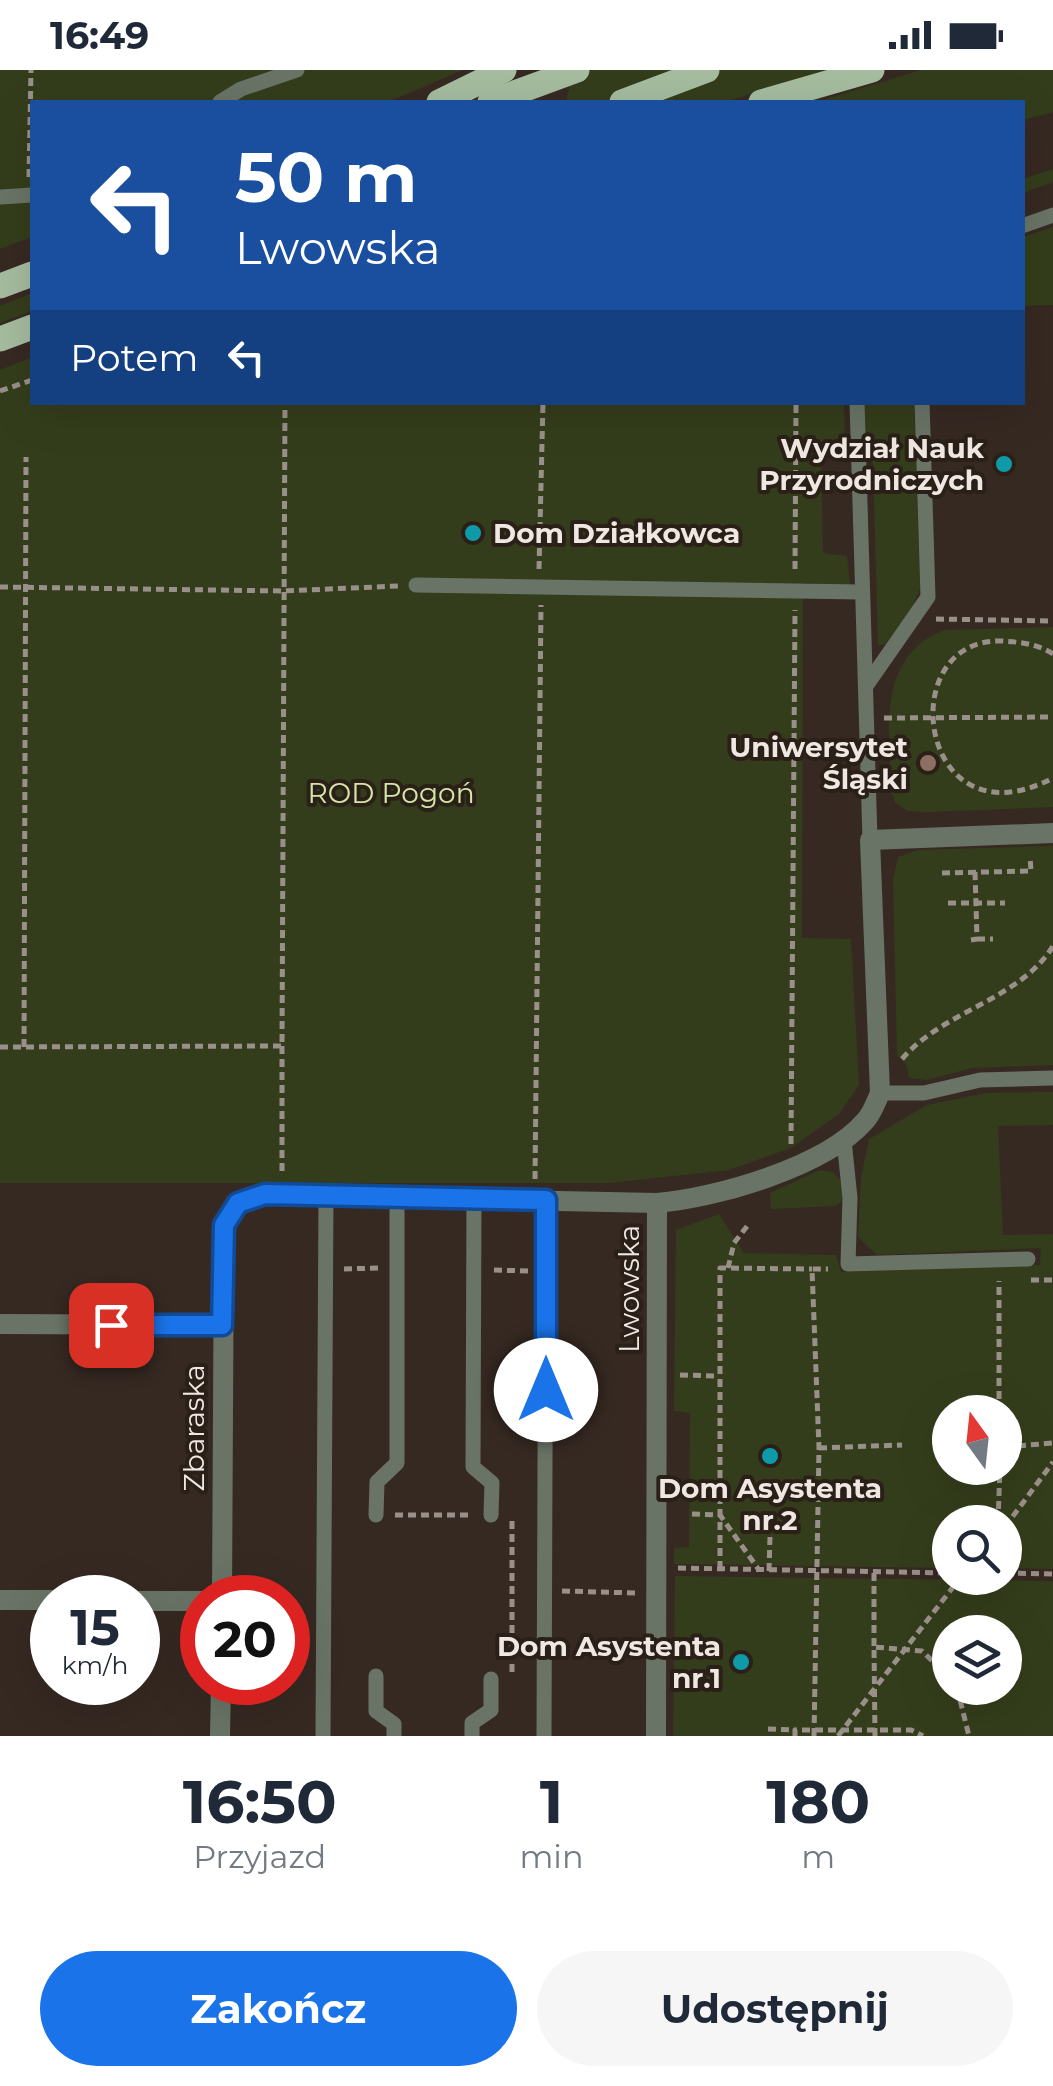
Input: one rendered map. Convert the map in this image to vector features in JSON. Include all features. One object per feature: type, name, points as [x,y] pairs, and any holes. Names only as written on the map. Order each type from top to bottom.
[{"type":"main road","points":[[443,100],[504,70]]},
{"type":"main road","points":[[495,100],[577,70]]},
{"type":"main road","points":[[627,100],[707,70]]},
{"type":"main road","points":[[768,100],[872,70]]},
{"type":"main road","points":[[0,286],[30,275]]},
{"type":"main road","points":[[0,339],[30,328]]},
{"type":"street","points":[[657,1203],[693,1200],[797,1164],[844,1140],[868,1119],[880,1093],[870,840],[1053,833]]},
{"type":"street","name":"Lwowska","points":[[238,1203],[265,1194],[474,1198],[540,1192],[657,1203],[656,1736]]},
{"type":"street","name":"Zbaraska","points":[[222,1575],[224,1225],[238,1203]]},
{"type":"street","points":[[0,1324],[222,1325]]},
{"type":"street","points":[[0,1600],[30,1600]]},
{"type":"street","points":[[220,1736],[221,1705]]},
{"type":"lane","points":[[223,100],[241,89],[297,70]]},
{"type":"lane","points":[[0,196],[30,195]]},
{"type":"lane","points":[[1025,225],[1053,216]]},
{"type":"lane","points":[[857,405],[870,840]]},
{"type":"lane","points":[[866,686],[928,597],[922,405]]},
{"type":"lane","points":[[416,585],[861,592]]},
{"type":"lane","points":[[880,1093],[924,1093],[980,1080],[1053,1078]]},
{"type":"lane","points":[[844,1140],[850,1198],[848,1264],[1028,1258]]},
{"type":"lane","points":[[540,1192],[546,1590],[544,1736]]},
{"type":"lane","points":[[323,1736],[326,1196]]},
{"type":"lane","points":[[376,1515],[377,1482],[397,1463],[397,1197]]},
{"type":"lane","points":[[474,1198],[473,1467],[492,1483],[492,1515]]},
{"type":"lane","points":[[376,1676],[376,1710],[394,1724],[394,1736]]},
{"type":"lane","points":[[472,1736],[472,1723],[491,1710],[491,1679]]},
{"type":"path","points":[[28,166],[30,70]]},
{"type":"path","points":[[0,391],[30,381]]},
{"type":"path","points":[[282,1186],[286,405]]},
{"type":"path","points":[[540,1192],[542,405]]},
{"type":"path","points":[[791,1148],[796,405]]},
{"type":"path","points":[[24,1047],[26,457]]},
{"type":"path","points":[[0,587],[283,592],[416,585]]},
{"type":"path","points":[[918,612],[932,619],[1053,621]]},
{"type":"path","points":[[1053,654],[1021,642],[990,641],[962,654],[942,675],[931,718],[932,734],[943,762],[966,782],[993,792],[1024,792],[1053,778]]},
{"type":"path","points":[[866,718],[1053,717]]},
{"type":"path","points":[[942,873],[1026,870]]},
{"type":"path","points":[[975,872],[974,939],[993,939]]},
{"type":"path","points":[[948,903],[1004,902]]},
{"type":"path","points":[[919,1039],[1039,969],[1053,946]]},
{"type":"path","points":[[0,1047],[282,1046]]},
{"type":"path","points":[[728,1268],[734,1243],[748,1224]]},
{"type":"path","points":[[720,1569],[720,1268],[839,1269],[848,1264]]},
{"type":"path","points":[[812,1268],[820,1448],[814,1736]]},
{"type":"path","points":[[474,1269],[521,1270]]},
{"type":"path","points":[[999,1281],[999,1395]]},
{"type":"path","points":[[698,1375],[717,1376]]},
{"type":"path","points":[[1022,1446],[1053,1442]]},
{"type":"path","points":[[820,1448],[902,1445]]},
{"type":"path","points":[[1021,1505],[1053,1462]]},
{"type":"path","points":[[692,1514],[720,1515]]},
{"type":"path","points":[[376,1515],[512,1515],[512,1679],[491,1679]]},
{"type":"path","points":[[720,1515],[758,1570]]},
{"type":"path","points":[[770,1536],[770,1571]]},
{"type":"path","points":[[655,1569],[932,1574]]},
{"type":"path","points":[[874,1573],[875,1732]]},
{"type":"path","points":[[1022,1573],[1053,1574]]},
{"type":"path","points":[[546,1590],[639,1594]]},
{"type":"path","points":[[838,1736],[947,1595]]},
{"type":"path","points":[[874,1646],[909,1646],[932,1661]]},
{"type":"path","points":[[961,1705],[970,1736]]},
{"type":"path","points":[[768,1729],[796,1733],[815,1727],[875,1732],[911,1730],[922,1736]]},
{"type":"green space","points":[[0,70],[463,70],[393,100],[30,100],[30,238],[0,249]]},
{"type":"green space","points":[[573,70],[830,70],[732,100],[566,100]]},
{"type":"green space","points":[[921,70],[1053,70],[1053,112],[1025,119],[1025,100],[823,100]]},
{"type":"green space","points":[[1053,169],[1053,182],[1025,192],[1025,178]]},
{"type":"green space","points":[[1053,227],[1053,305],[1025,306],[1025,236]]},
{"type":"green space","points":[[30,294],[30,312],[0,323],[0,306]]},
{"type":"green space","name":"ROD Pogoń","points":[[30,358],[30,405],[844,405],[845,450],[821,452],[823,553],[847,556],[850,586],[804,583],[803,590],[802,938],[851,939],[859,1085],[839,1114],[791,1148],[729,1170],[610,1183],[0,1183],[0,370]]},
{"type":"green space","points":[[864,405],[914,405],[920,588],[912,608],[885,644],[878,645],[873,464],[865,449]]},
{"type":"green space","points":[[1053,627],[1053,807],[928,812],[908,811],[895,803],[889,720],[898,676],[908,657],[923,641],[945,630]]},
{"type":"green space","points":[[1053,846],[1053,1065],[972,1068],[927,1080],[909,1078],[906,1064],[897,1055],[893,879],[898,857],[918,850]]},
{"type":"green space","points":[[1053,1092],[1053,1125],[998,1126],[1003,1235],[1053,1234],[1053,1569],[1022,1568],[1022,1505],[932,1505],[932,1568],[674,1564],[674,1548],[689,1547],[690,1413],[674,1411],[676,1230],[719,1214],[744,1253],[836,1255],[841,1272],[1040,1265],[1041,1248],[877,1255],[858,1237],[861,1178],[869,1139],[927,1105],[986,1093]]},
{"type":"green space","points":[[820,1170],[833,1172],[845,1186],[843,1200],[836,1206],[771,1209],[770,1193]]},
{"type":"green space","points":[[675,1576],[932,1579],[932,1595],[1022,1595],[1022,1581],[1053,1581],[1053,1736],[673,1736]]},
{"type":"place","name":"Wydział Nauk Przyrodniczych","points":[[1004,464]]},
{"type":"place","name":"Dom Działkowca","points":[[473,533]]},
{"type":"place","name":"Uniwersytet Śląski","points":[[928,763]]},
{"type":"place","name":"Dom Asystenta nr.2","points":[[770,1456]]},
{"type":"place","name":"Dom Asystenta nr.1","points":[[741,1662]]},
{"type":"route","points":[[111,1325],[222,1325],[224,1225],[238,1203],[265,1194],[546,1200],[546,1390]]}]
